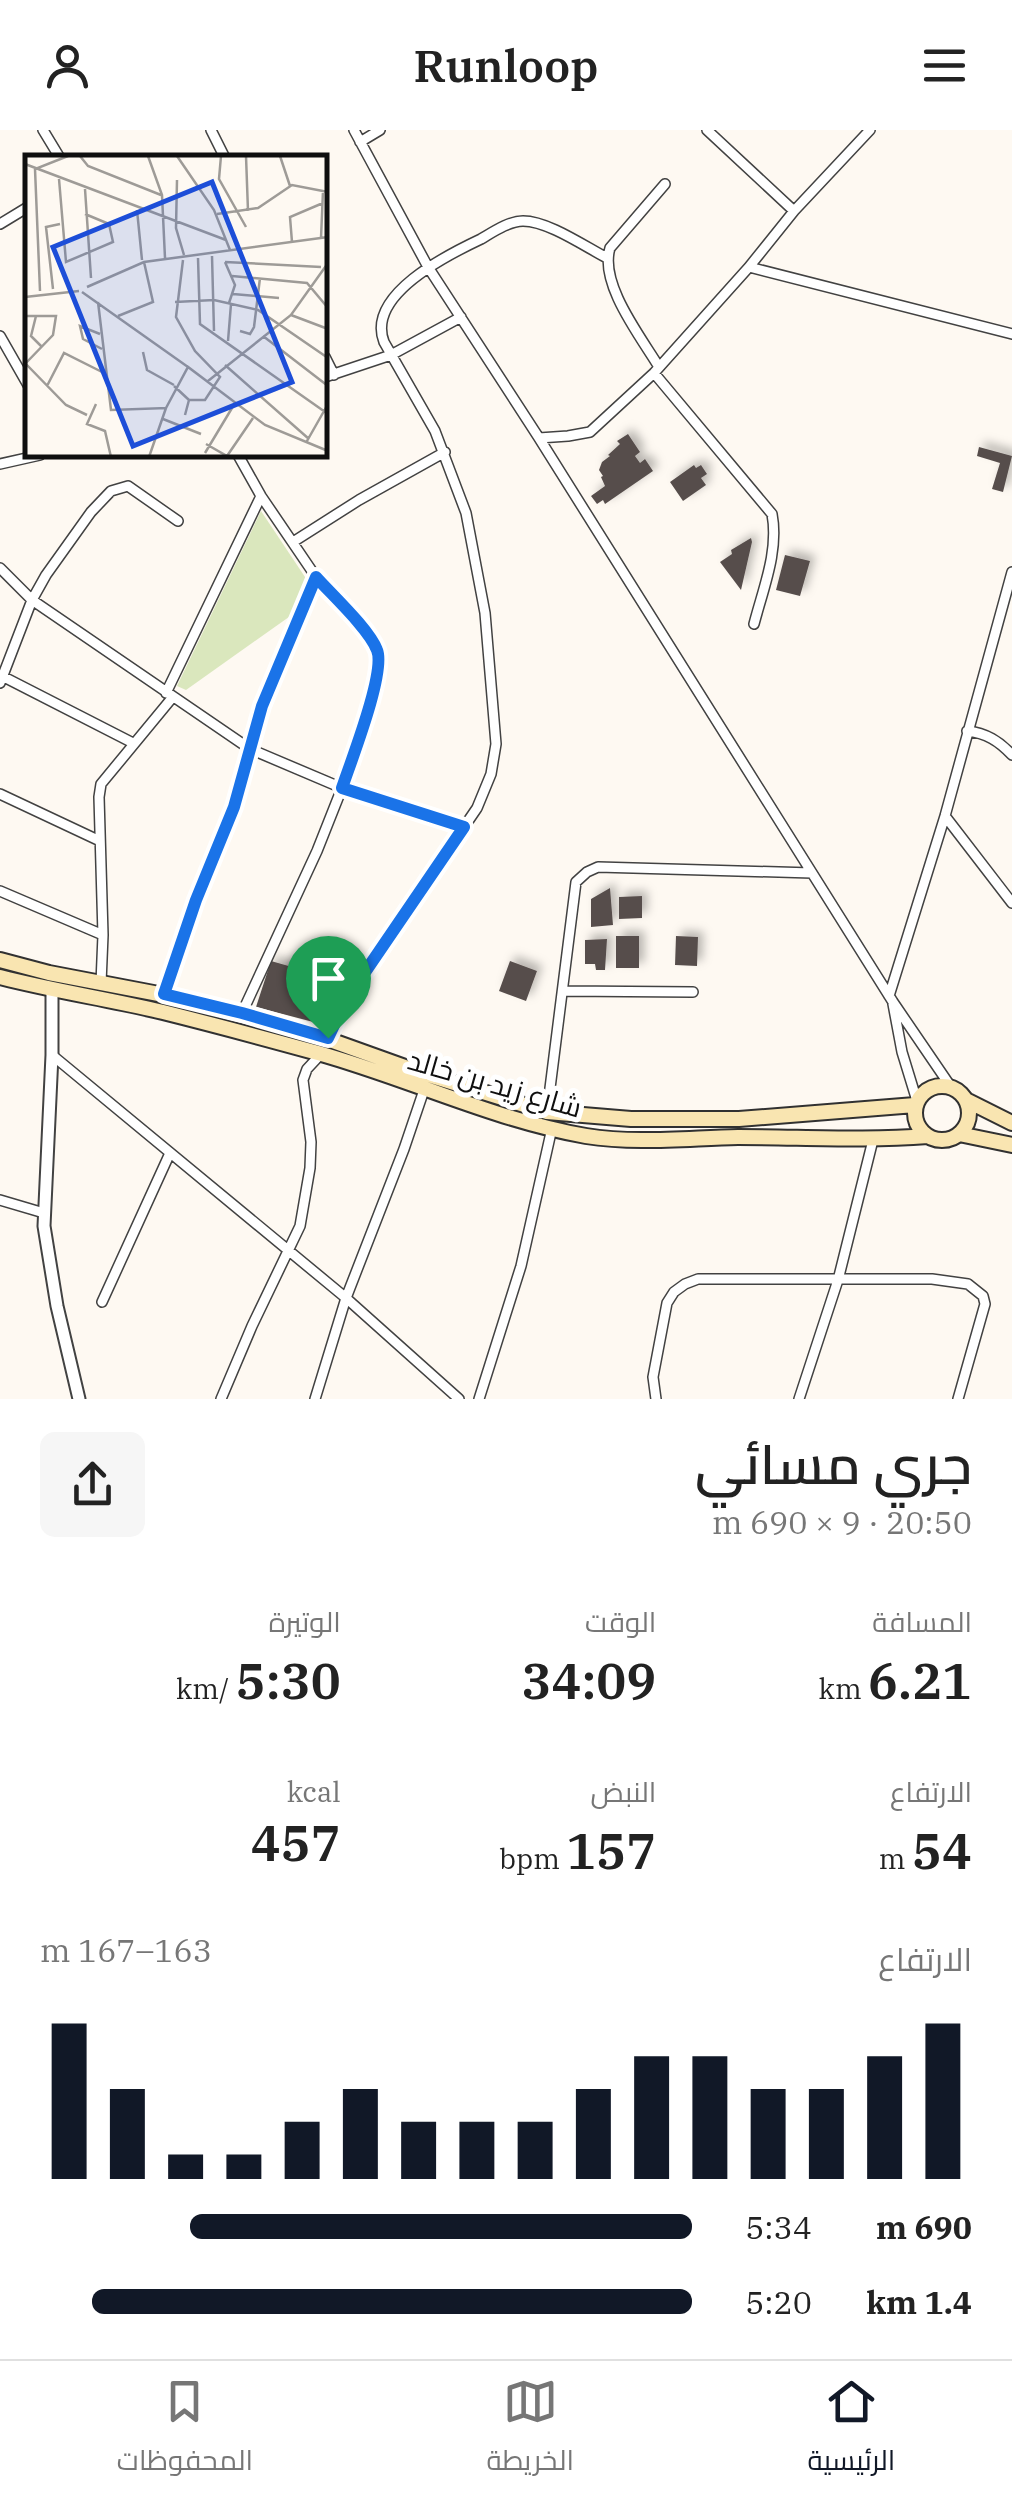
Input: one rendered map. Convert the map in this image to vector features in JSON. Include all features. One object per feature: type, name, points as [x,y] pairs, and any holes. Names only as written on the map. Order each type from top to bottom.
[{"type":"main road","name":"شارع زيد بن خالد","points":[[0,960],[242,1013],[547,1112],[630,1119],[739,1119],[916,1103]]},
{"type":"main road","name":"شارع زيد بن خالد","points":[[0,977],[161,1012],[322,1054],[424,1090],[590,1136],[631,1140],[873,1140],[928,1136]]},
{"type":"main road","points":[[1012,1123],[966,1100],[951,1087],[931,1087],[916,1103],[916,1123],[928,1136],[942,1140],[959,1134],[1012,1145]]},
{"type":"main road","points":[[959,1134],[969,1118],[966,1100]]},
{"type":"street","points":[[44,130],[58,155]]},
{"type":"street","points":[[211,130],[224,155]]},
{"type":"street","points":[[354,130],[428,267],[540,438],[891,999],[951,1087]]},
{"type":"street","points":[[360,142],[380,130]]},
{"type":"street","points":[[707,130],[794,210]]},
{"type":"street","points":[[540,438],[590,432],[657,370],[794,210],[870,130]]},
{"type":"street","points":[[665,184],[610,248],[607,258],[618,301],[657,370],[772,514],[776,534],[754,624]]},
{"type":"street","points":[[0,224],[25,209]]},
{"type":"street","points":[[328,1038],[346,1000],[486,791],[496,744],[486,613],[466,514],[445,452],[381,334],[382,316],[397,294],[428,267],[517,221],[534,222],[607,258]]},
{"type":"street","points":[[749,266],[1012,334]]},
{"type":"street","points":[[329,376],[390,355],[461,318]]},
{"type":"street","points":[[0,336],[25,380]]},
{"type":"street","points":[[293,542],[445,452]]},
{"type":"street","points":[[0,464],[27,458]]},
{"type":"street","points":[[240,458],[316,577],[372,641],[379,658],[373,692],[318,851],[242,1013]]},
{"type":"street","points":[[133,743],[1,678],[46,574],[91,512],[116,488],[128,486],[178,522]]},
{"type":"street","points":[[101,983],[101,784],[169,696],[261,496]]},
{"type":"street","points":[[0,568],[32,600],[250,749],[342,788],[464,827]]},
{"type":"street","points":[[916,1103],[891,999],[1010,593],[1012,572]]},
{"type":"street","points":[[164,994],[234,807],[262,706],[316,577]]},
{"type":"street","points":[[967,732],[995,740],[1012,755]]},
{"type":"street","points":[[0,794],[100,840]]},
{"type":"street","points":[[945,816],[1012,903]]},
{"type":"street","points":[[547,1112],[576,882],[587,872],[598,867],[812,873]]},
{"type":"street","points":[[0,891],[104,934]]},
{"type":"street","points":[[52,991],[44,1213],[51,1277],[79,1399]]},
{"type":"street","points":[[562,991],[692,992]]},
{"type":"street","points":[[221,1399],[302,1217],[311,1155],[302,1080],[306,1069],[322,1054]]},
{"type":"street","points":[[52,1055],[346,1298],[459,1399]]},
{"type":"street","points":[[315,1399],[346,1298],[424,1090]]},
{"type":"street","points":[[478,1399],[521,1266],[552,1128]]},
{"type":"street","points":[[799,1399],[838,1280],[873,1140]]},
{"type":"street","points":[[102,1302],[170,1154]]},
{"type":"street","points":[[0,1200],[44,1213]]},
{"type":"street","points":[[656,1399],[653,1377],[667,1303],[674,1292],[698,1279],[932,1280],[968,1284],[983,1296],[985,1304],[958,1399]]},
{"type":"green space","points":[[261,511],[307,580],[296,612],[186,690],[177,686]]},
{"type":"building","points":[[628,434],[640,452],[635,456],[640,463],[645,459],[653,471],[605,504],[603,500],[597,504],[591,496],[605,486],[599,470],[602,462],[620,444],[617,441]]},
{"type":"building","points":[[979,447],[1012,456],[1003,492],[992,489],[1000,463],[977,456]]},
{"type":"building","points":[[694,465],[701,465],[707,474],[701,478],[706,485],[683,501],[670,482]]},
{"type":"building","points":[[751,538],[752,542],[741,590],[720,562]]},
{"type":"building","points":[[785,555],[810,561],[800,596],[776,590]]},
{"type":"building","points":[[610,888],[613,925],[591,927],[591,899]]},
{"type":"building","points":[[642,896],[642,918],[619,919],[619,897]]},
{"type":"building","points":[[616,936],[639,936],[639,968],[616,968]]},
{"type":"building","points":[[676,936],[698,937],[697,966],[675,965]]},
{"type":"building","points":[[607,939],[605,970],[585,964],[585,940]]},
{"type":"building","points":[[271,961],[345,982],[317,1023],[256,1007]]},
{"type":"building","points":[[510,961],[537,971],[526,1001],[499,991]]},
{"type":"route","points":[[316,577],[372,641],[379,658],[373,692],[342,788],[464,827],[346,1000],[328,1038],[164,994],[234,807],[262,706],[316,577]]}]
